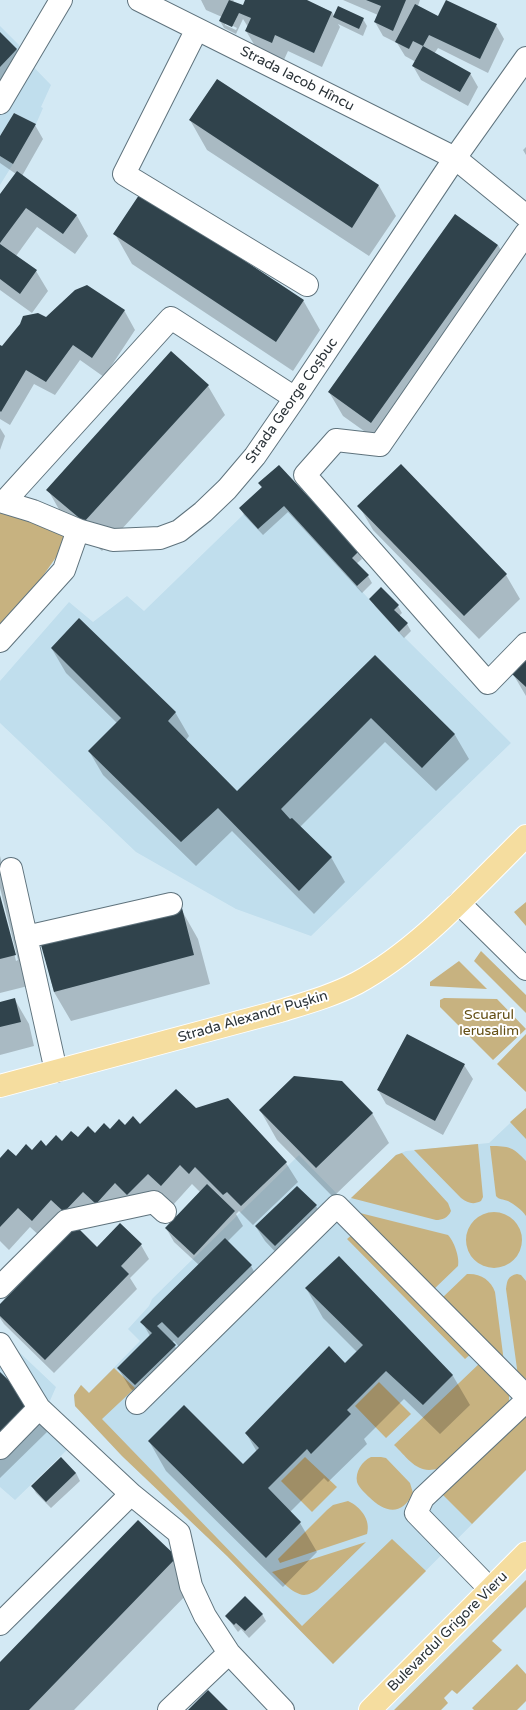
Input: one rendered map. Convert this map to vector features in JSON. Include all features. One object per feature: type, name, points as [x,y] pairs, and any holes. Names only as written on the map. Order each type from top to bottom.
[{"type":"main road","name":"Strada Alexandr Pușkin","points":[[0,1086],[280,1011],[331,994],[356,983],[390,961],[434,925],[459,903],[526,836]]},
{"type":"main road","name":"Bulevardul Grigore Vieru","points":[[370,1710],[526,1553]]},
{"type":"street","points":[[0,103],[61,0]]},
{"type":"street","name":"Strada Iacob Hîncu","points":[[139,0],[456,158],[526,216]]},
{"type":"street","points":[[197,29],[124,174],[308,285]]},
{"type":"street","name":"Strada George Coșbuc","points":[[2,502],[33,511],[78,530],[113,540],[160,538],[180,531],[203,512],[227,489],[255,456],[296,398],[456,158],[526,58]]},
{"type":"street","points":[[526,233],[380,445],[336,440],[305,475],[488,683],[526,644]]},
{"type":"street","points":[[2,502],[171,318],[296,398]]},
{"type":"street","points":[[0,641],[64,570],[78,530]]},
{"type":"street","points":[[11,869],[56,1071]]},
{"type":"street","points":[[459,903],[526,969]]},
{"type":"street","points":[[26,937],[171,904]]},
{"type":"street","points":[[0,1287],[66,1221],[154,1202],[165,1212]]},
{"type":"street","points":[[138,1403],[337,1206],[526,1396]]},
{"type":"street","points":[[0,1344],[38,1408],[131,1494],[179,1533],[191,1586],[205,1616],[229,1653],[283,1710]]},
{"type":"street","points":[[490,1589],[416,1513],[423,1498],[526,1401]]},
{"type":"street","points":[[0,1448],[38,1408]]},
{"type":"street","points":[[0,1624],[131,1494]]},
{"type":"street","points":[[169,1710],[229,1653]]},
{"type":"shaded area","points":[[0,26],[21,47],[18,51],[51,85],[41,107],[43,108],[36,124],[14,113],[0,136]]},
{"type":"shaded area","points":[[0,156],[13,164],[0,185]]},
{"type":"shaded area","points":[[284,506],[399,632],[511,743],[311,936],[236,909],[136,852],[0,723],[0,681],[69,602],[93,622],[127,596],[144,611],[245,513]]},
{"type":"shaded area","points":[[526,1108],[526,1470],[333,1664],[227,1556],[122,1456],[75,1406],[74,1395],[81,1385],[89,1393],[140,1341],[128,1329],[149,1306],[152,1299],[299,1155],[346,1203],[396,1155],[406,1151],[489,1143]]},
{"type":"shaded area","points":[[0,1334],[56,1387],[41,1421],[68,1449],[15,1500],[0,1487]]},
{"type":"green space","points":[[0,510],[73,533],[10,623],[0,634]]},
{"type":"green space","points":[[526,902],[526,926],[514,912]]},
{"type":"green space","name":"Scuarul Ierusalim","points":[[481,951],[526,995],[526,1013],[474,961]]},
{"type":"green space","name":"Scuarul Ierusalim","points":[[459,961],[487,989],[430,986],[430,982]]},
{"type":"green space","name":"Scuarul Ierusalim","points":[[444,998],[497,999],[526,1029],[493,1060],[440,1007],[440,1000]]},
{"type":"green space","name":"Scuarul Ierusalim","points":[[526,1034],[526,1092],[497,1064]]},
{"type":"green space","points":[[526,1108],[526,1139],[510,1122]]},
{"type":"green space","points":[[478,1144],[483,1197],[481,1201],[475,1203],[468,1202],[461,1198],[414,1150]]},
{"type":"green space","points":[[490,1146],[510,1148],[526,1161],[526,1216],[513,1204],[496,1196]]},
{"type":"green space","points":[[402,1153],[448,1203],[451,1211],[447,1217],[436,1220],[351,1198],[396,1155]]},
{"type":"green space","points":[[352,1211],[448,1235],[456,1250],[458,1266],[432,1291]]},
{"type":"green space","points":[[488,1212],[500,1212],[514,1220],[522,1234],[520,1251],[514,1260],[500,1268],[488,1268],[478,1263],[471,1256],[466,1246],[466,1234],[471,1224],[478,1217]]},
{"type":"green space","points":[[353,1234],[472,1353],[465,1359],[347,1239]]},
{"type":"green space","points":[[467,1274],[481,1276],[491,1284],[495,1292],[504,1362],[441,1299]]},
{"type":"green space","points":[[517,1274],[521,1275],[526,1281],[526,1379],[518,1376],[506,1289],[508,1279]]},
{"type":"green space","points":[[481,1362],[509,1392],[509,1402],[439,1468],[425,1470],[419,1468],[394,1445]]},
{"type":"green space","points":[[114,1368],[135,1388],[102,1419],[302,1626],[392,1539],[426,1571],[333,1664],[227,1556],[122,1456],[75,1406],[74,1395],[81,1385],[89,1393]]},
{"type":"green space","points":[[379,1382],[411,1414],[386,1438],[355,1406]]},
{"type":"green space","points":[[526,1412],[526,1470],[472,1524],[441,1493]]},
{"type":"green space","points":[[305,1457],[337,1487],[312,1512],[281,1481]]},
{"type":"green space","points":[[371,1457],[386,1458],[410,1483],[413,1493],[404,1506],[393,1510],[387,1509],[375,1502],[359,1486],[357,1482],[358,1471],[365,1461]]},
{"type":"green space","points":[[348,1501],[361,1510],[364,1514],[368,1524],[367,1534],[280,1563],[278,1559],[327,1510],[333,1505]]},
{"type":"green space","points":[[366,1542],[317,1590],[308,1594],[304,1595],[295,1592],[286,1586],[272,1572]]},
{"type":"green space","points":[[526,1580],[526,1607],[492,1641],[502,1650],[457,1694],[452,1690],[444,1698],[448,1703],[441,1710],[394,1710]]},
{"type":"green space","points":[[517,1664],[526,1674],[526,1701],[517,1710],[474,1710],[472,1708]]},
{"type":"building","points":[[229,0],[243,5],[245,0],[307,0],[332,12],[314,53],[275,35],[272,43],[245,31],[251,18],[239,13],[232,27],[219,21]]},
{"type":"building","points":[[366,0],[406,0],[393,31],[374,22],[381,6]]},
{"type":"building","points":[[446,0],[497,24],[480,59],[429,35],[423,46],[413,41],[409,49],[395,42],[415,4],[438,16]]},
{"type":"building","points":[[338,6],[364,18],[359,29],[333,17]]},
{"type":"building","points":[[0,32],[17,49],[0,67]]},
{"type":"building","points":[[423,46],[471,73],[460,92],[412,66]]},
{"type":"building","points":[[217,79],[379,185],[352,228],[189,120]]},
{"type":"building","points":[[14,113],[36,124],[13,164],[0,156],[0,136]]},
{"type":"building","points":[[17,171],[77,215],[63,234],[26,208],[0,243],[0,194]]},
{"type":"building","points":[[141,192],[304,300],[276,342],[113,234]]},
{"type":"building","points":[[455,214],[498,245],[371,423],[328,392]]},
{"type":"building","points":[[0,244],[37,270],[20,294],[0,279]]},
{"type":"building","points":[[87,285],[125,310],[92,358],[73,345],[46,382],[26,370],[1,412],[0,345],[2,346],[20,324],[23,316],[38,313],[46,317],[75,290]]},
{"type":"building","points":[[171,351],[209,385],[84,522],[46,490]]},
{"type":"building","points":[[401,464],[507,574],[464,616],[357,506]]},
{"type":"building","points":[[279,465],[359,551],[352,558],[369,575],[357,586],[284,506],[258,529],[239,508],[262,487],[258,483]]},
{"type":"building","points":[[381,587],[399,605],[394,610],[408,623],[399,632],[369,599]]},
{"type":"building","points":[[79,618],[176,712],[168,721],[237,791],[375,655],[455,734],[422,768],[371,718],[281,809],[332,857],[299,891],[218,808],[181,842],[88,751],[121,718],[51,648]]},
{"type":"building","points":[[526,660],[526,687],[512,674]]},
{"type":"building","points":[[0,895],[16,955],[0,959]]},
{"type":"building","points":[[182,908],[194,955],[54,992],[41,945]]},
{"type":"building","points":[[15,998],[21,1022],[0,1027],[0,1002]]},
{"type":"building","points":[[407,1034],[465,1064],[435,1121],[377,1090]]},
{"type":"building","points":[[294,1076],[342,1081],[373,1113],[316,1168],[259,1110]]},
{"type":"building","points":[[176,1089],[196,1108],[228,1098],[287,1162],[241,1206],[227,1192],[223,1195],[195,1167],[189,1174],[180,1165],[161,1186],[148,1174],[127,1195],[115,1183],[96,1204],[83,1192],[64,1212],[51,1200],[32,1221],[18,1208],[0,1227],[0,1158],[8,1149],[16,1156],[26,1144],[32,1150],[41,1140],[46,1146],[56,1135],[62,1141],[71,1131],[78,1137],[88,1126],[95,1133],[104,1123],[110,1129],[119,1119],[125,1125],[133,1116],[140,1124]]},
{"type":"building","points":[[207,1184],[235,1211],[194,1255],[165,1228]]},
{"type":"building","points":[[297,1186],[317,1205],[275,1246],[255,1226]]},
{"type":"building","points":[[120,1223],[142,1244],[121,1266],[129,1274],[45,1360],[0,1316],[0,1304],[76,1226],[97,1247]]},
{"type":"building","points":[[225,1238],[252,1265],[178,1338],[162,1322],[157,1326],[176,1345],[135,1385],[117,1368],[152,1333],[140,1322]]},
{"type":"building","points":[[339,1256],[453,1375],[423,1405],[386,1371],[347,1410],[351,1414],[311,1454],[307,1449],[268,1488],[301,1522],[266,1558],[148,1441],[184,1405],[243,1464],[259,1448],[245,1433],[329,1346],[345,1363],[363,1345],[305,1288]]},
{"type":"building","points":[[0,1372],[31,1402],[0,1432]]},
{"type":"building","points":[[61,1457],[76,1473],[46,1502],[31,1486]]},
{"type":"building","points":[[138,1520],[177,1557],[29,1710],[0,1710],[0,1662]]},
{"type":"building","points":[[245,1596],[263,1614],[245,1631],[236,1623],[234,1625],[225,1616]]},
{"type":"building","points":[[208,1690],[228,1710],[188,1710]]}]
